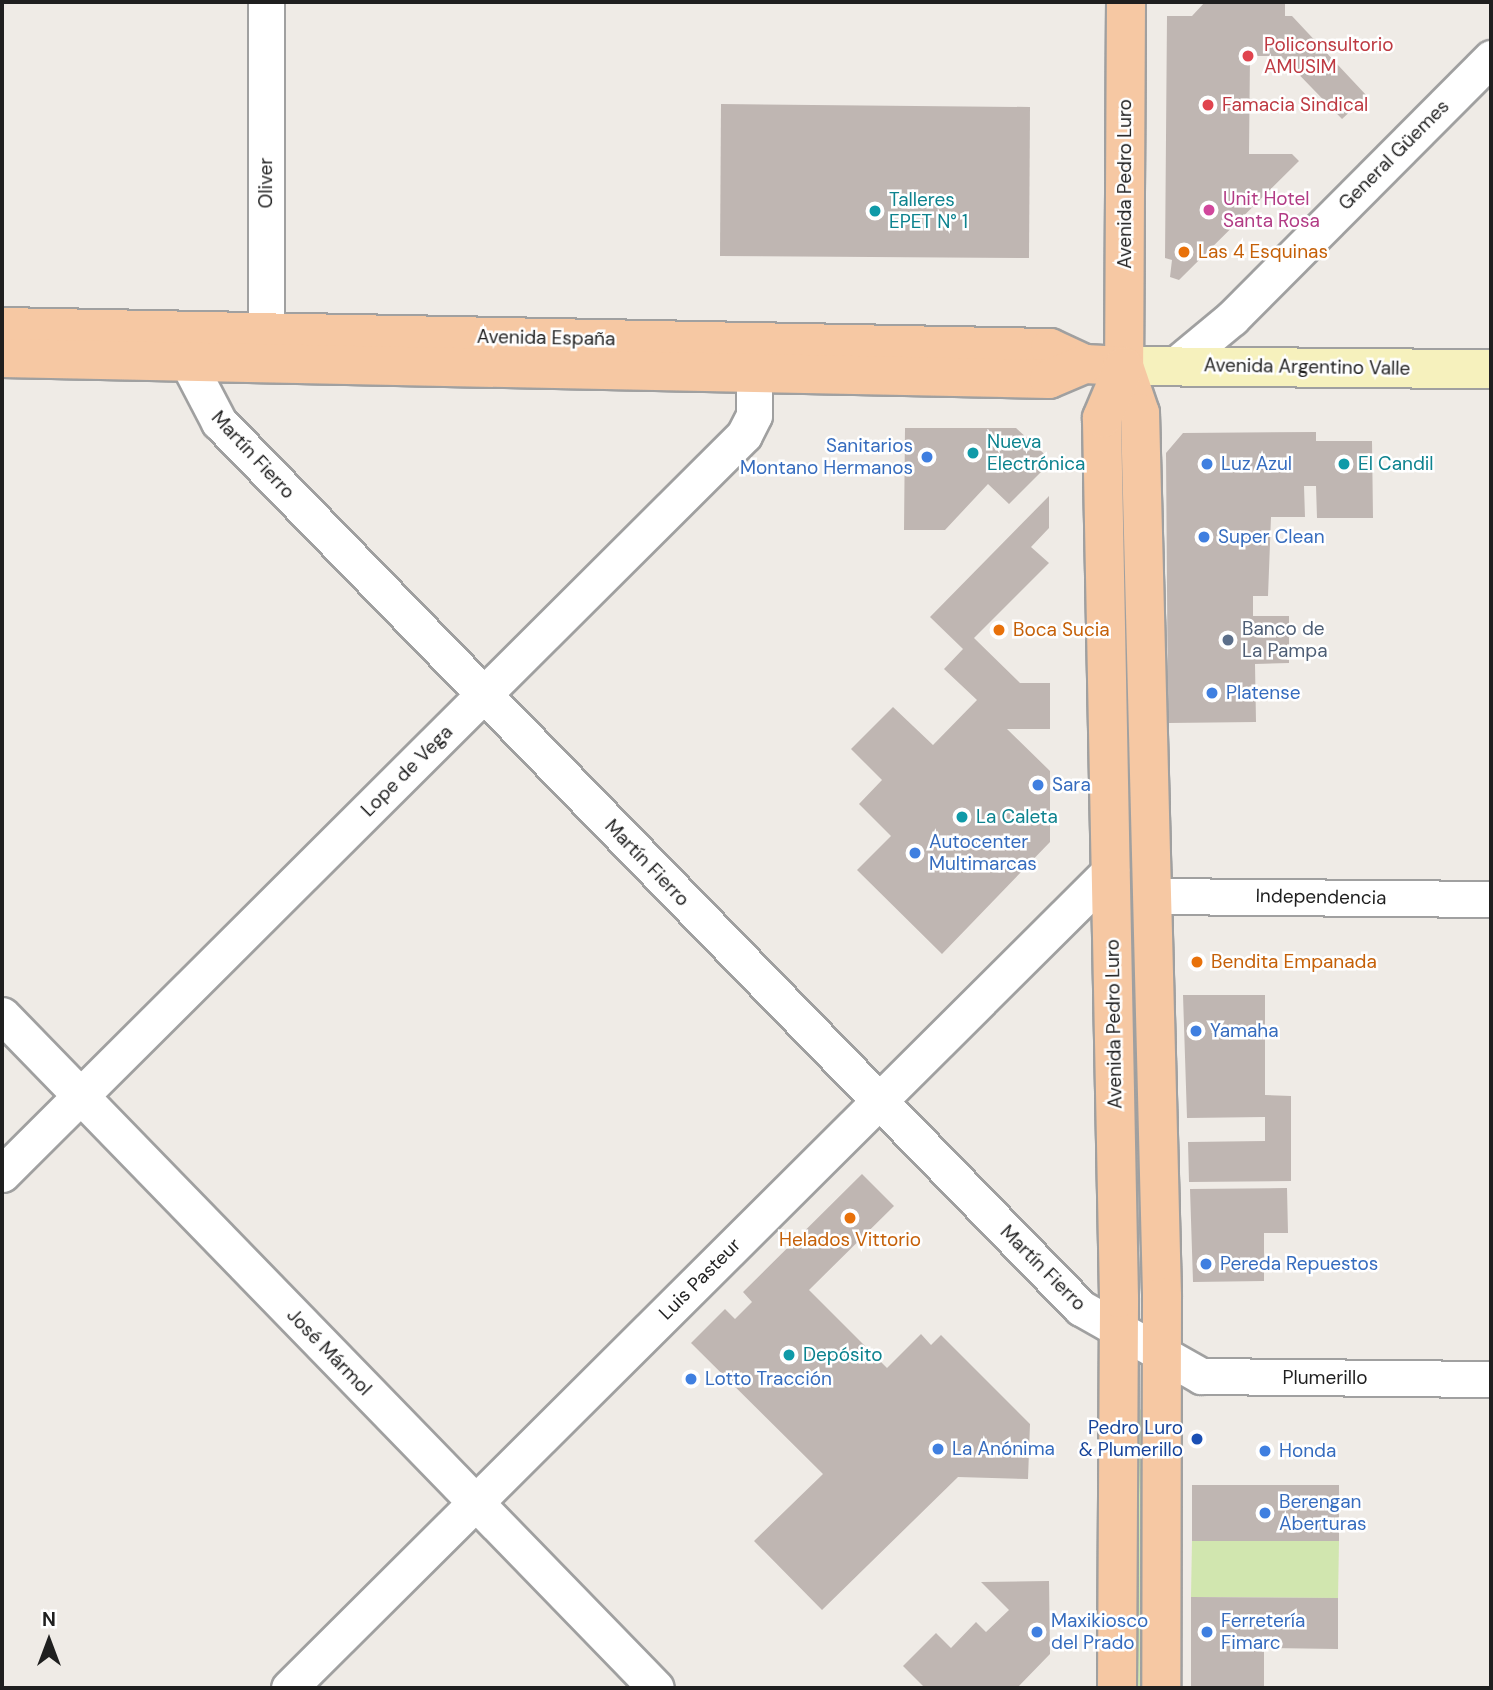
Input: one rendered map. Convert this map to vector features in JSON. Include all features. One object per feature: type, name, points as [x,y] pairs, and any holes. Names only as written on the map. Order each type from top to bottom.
[{"type":"main road","name":"Avenida Pedro Luro","points":[[1126,2],[1124,366],[1140,413],[1163,1359],[1161,1688]]},
{"type":"main road","name":"Avenida España","points":[[2,327],[179,346],[754,358],[1049,348],[1086,365],[1124,366]]},
{"type":"main road","name":"Avenida España","points":[[2,358],[179,346]]},
{"type":"main road","name":"Avenida Pedro Luro","points":[[1117,1688],[1119,1334],[1102,418],[1124,366]]},
{"type":"main road","name":"Avenida Argentino Valle","points":[[1124,366],[1491,369]]},
{"type":"street","name":"Oliver","points":[[266,2],[266,348]]},
{"type":"street","name":"General Güemes","points":[[1174,366],[1232,318],[1491,58]]},
{"type":"street","name":"Martín Fierro","points":[[179,346],[219,422],[1070,1298],[1119,1334],[1163,1359]]},
{"type":"street","name":"Lope de Vega","points":[[2,1174],[744,435],[754,415],[754,358]]},
{"type":"street","name":"Luis Pasteur","points":[[289,1688],[1111,870]]},
{"type":"street","name":"Independencia","points":[[1152,895],[1491,899]]},
{"type":"street","name":"José Mármol","points":[[2,1015],[656,1688]]},
{"type":"street","name":"Plumerillo","points":[[1163,1359],[1216,1377],[1491,1379]]},
{"type":"green space","points":[[1123,425],[1144,1293],[1142,1294],[1118,426]]},
{"type":"green space","points":[[1141,1409],[1143,1688],[1136,1688],[1137,1413]]},
{"type":"green space","points":[[1192,1541],[1339,1541],[1338,1598],[1191,1597]]},
{"type":"building","name":"Policonsultorio AMUSIM","points":[[1205,2],[1285,2],[1285,16],[1292,16],[1367,96],[1342,119],[1281,56],[1250,56],[1249,154],[1292,154],[1299,161],[1179,280],[1170,277],[1172,260],[1165,258],[1167,16],[1192,16]]},
{"type":"building","name":"Talleres EPET N° 1","points":[[721,104],[1030,107],[1029,258],[720,256]]},
{"type":"building","points":[[905,428],[1016,428],[1052,461],[1009,504],[988,484],[945,530],[904,530]]},
{"type":"building","points":[[1316,432],[1316,441],[1372,441],[1373,518],[1317,518],[1316,486],[1304,486],[1305,517],[1271,517],[1268,596],[1253,596],[1253,616],[1289,616],[1289,663],[1255,664],[1256,722],[1168,723],[1166,453],[1183,433]]},
{"type":"building","points":[[1049,496],[1049,528],[1031,547],[1049,563],[974,638],[1020,683],[1050,683],[1050,729],[1007,729],[1050,771],[1050,842],[942,954],[857,870],[891,836],[859,804],[882,780],[851,749],[893,707],[933,745],[977,700],[944,669],[963,649],[930,617]]},
{"type":"building","points":[[1183,995],[1265,995],[1265,1095],[1291,1096],[1291,1181],[1189,1182],[1188,1142],[1265,1141],[1265,1117],[1187,1118]]},
{"type":"building","points":[[862,1174],[894,1206],[809,1290],[887,1368],[921,1334],[931,1345],[941,1335],[1030,1424],[1028,1479],[958,1477],[822,1610],[754,1541],[823,1474],[691,1343],[725,1309],[735,1319],[752,1302],[743,1292]]},
{"type":"building","points":[[1287,1188],[1288,1233],[1264,1233],[1264,1281],[1193,1282],[1190,1189]]},
{"type":"building","name":"Berengan Aberturas","points":[[1192,1485],[1339,1485],[1339,1541],[1192,1541]]},
{"type":"building","points":[[1049,1581],[1050,1654],[1017,1688],[925,1688],[903,1666],[936,1633],[951,1648],[976,1622],[986,1632],[1009,1610],[981,1582]]},
{"type":"building","points":[[1191,1597],[1338,1598],[1338,1649],[1264,1648],[1264,1688],[1191,1688]]},
{"type":"place","name":"Policonsultorio AMUSIM","points":[[1248,56]]},
{"type":"place","name":"Famacia Sindical","points":[[1208,105]]},
{"type":"place","name":"Unit Hotel Santa Rosa","points":[[1209,210]]},
{"type":"place","name":"Talleres EPET N° 1","points":[[875,211]]},
{"type":"place","name":"Las 4 Esquinas","points":[[1184,252]]},
{"type":"place","name":"Nueva Electrónica","points":[[973,453]]},
{"type":"place","name":"Sanitarios Montano Hermanos","points":[[927,457]]},
{"type":"place","name":"Luz Azul","points":[[1207,464]]},
{"type":"place","name":"El Candil","points":[[1344,464]]},
{"type":"place","name":"Super Clean","points":[[1204,537]]},
{"type":"place","name":"Boca Sucia","points":[[999,630]]},
{"type":"place","name":"Banco de La Pampa","points":[[1228,640]]},
{"type":"place","name":"Platense","points":[[1212,693]]},
{"type":"place","name":"Sara","points":[[1038,785]]},
{"type":"place","name":"La Caleta","points":[[962,817]]},
{"type":"place","name":"Autocenter Multimarcas","points":[[915,853]]},
{"type":"place","name":"Bendita Empanada","points":[[1197,962]]},
{"type":"place","name":"Yamaha","points":[[1196,1031]]},
{"type":"place","name":"Helados Vittorio","points":[[850,1218]]},
{"type":"place","name":"Pereda Repuestos","points":[[1206,1264]]},
{"type":"place","name":"Depósito","points":[[789,1355]]},
{"type":"place","name":"Lotto Tracción","points":[[691,1379]]},
{"type":"place","name":"Pedro Luro & Plumerillo","points":[[1197,1439]]},
{"type":"place","name":"La Anónima","points":[[938,1449]]},
{"type":"place","name":"Honda","points":[[1265,1451]]},
{"type":"place","name":"Berengan Aberturas","points":[[1265,1513]]},
{"type":"place","name":"Maxikiosco del Prado","points":[[1037,1632]]},
{"type":"place","name":"Ferretería Fimarc","points":[[1207,1632]]}]
